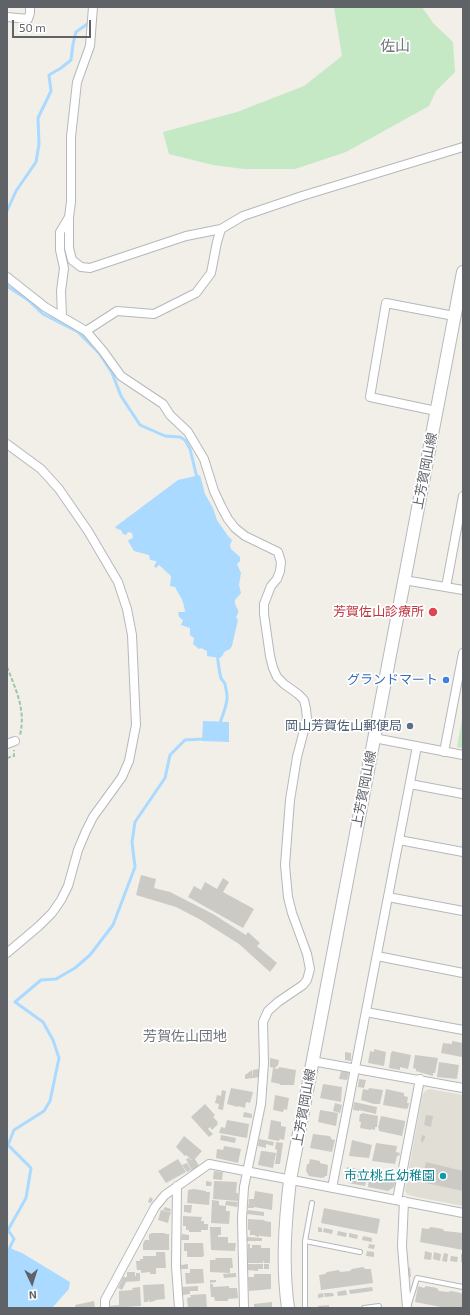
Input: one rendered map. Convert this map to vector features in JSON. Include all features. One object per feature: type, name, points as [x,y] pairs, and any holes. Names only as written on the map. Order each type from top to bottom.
[{"type":"main road","name":"上芳賀岡山線","points":[[288,1308],[285,1285],[284,1250],[290,1180],[463,272]]},
{"type":"street","points":[[7,17],[28,19],[30,7]]},
{"type":"street","points":[[93,7],[90,46],[76,82],[71,137],[69,248],[72,260],[81,267],[90,268],[186,236],[221,230],[243,216],[302,196],[463,147]]},
{"type":"street","points":[[62,316],[61,291],[64,268],[60,250],[60,232],[69,217]]},
{"type":"street","points":[[86,331],[117,311],[154,314],[196,293],[211,273],[221,230]]},
{"type":"street","points":[[7,277],[45,307],[86,331],[121,376],[163,404],[170,415],[188,432],[204,459],[214,491],[228,519],[235,528],[245,536],[278,552],[281,562],[277,579],[271,586],[264,604],[264,614],[273,668],[277,677],[304,700],[306,709],[307,719],[297,757],[290,800],[285,864],[288,897],[292,913],[307,954],[310,969],[307,980],[303,985],[278,1002],[268,1011],[263,1022],[264,1083],[244,1187],[242,1218],[241,1307]]},
{"type":"street","points":[[436,411],[370,397],[386,303],[454,316]]},
{"type":"street","points":[[7,444],[41,469],[59,488],[88,531],[118,582],[127,609],[132,635],[136,724],[129,761],[122,777],[93,817],[86,831],[78,850],[68,886],[61,900],[40,926],[7,953]]},
{"type":"street","points":[[446,587],[460,532],[463,496]]},
{"type":"street","points":[[404,580],[463,590]]},
{"type":"street","points":[[444,752],[463,653]]},
{"type":"street","points":[[374,738],[463,755]]},
{"type":"street","points":[[7,744],[15,741]]},
{"type":"street","points":[[332,1188],[417,746]]},
{"type":"street","points":[[410,784],[463,794]]},
{"type":"street","points":[[399,840],[463,852]]},
{"type":"street","points":[[388,897],[463,911]]},
{"type":"street","points":[[377,956],[463,973]]},
{"type":"street","points":[[366,1012],[463,1030]]},
{"type":"street","points":[[312,1061],[420,1079],[463,1088]]},
{"type":"street","points":[[407,1308],[402,1246],[401,1201],[420,1079]]},
{"type":"street","points":[[106,1308],[104,1300],[155,1208],[165,1195],[209,1164],[463,1213]]},
{"type":"street","points":[[177,1186],[176,1266],[179,1308]]},
{"type":"lane","points":[[305,1308],[306,1241],[312,1203]]},
{"type":"lane","points":[[306,1241],[360,1252]]},
{"type":"lane","points":[[407,1308],[417,1278],[463,1287]]},
{"type":"lane","points":[[364,1308],[378,1306]]},
{"type":"path","points":[[7,667],[22,710],[23,724],[20,736],[15,741]]},
{"type":"shaded area","points":[[429,1089],[463,1095],[463,1206],[412,1196],[407,1194],[405,1191],[422,1096],[425,1091]]},
{"type":"green space","points":[[334,7],[422,7],[433,23],[453,42],[455,72],[436,91],[429,106],[346,152],[295,169],[244,169],[213,165],[169,154],[163,132],[237,112],[304,86],[342,56]]},
{"type":"green space","points":[[463,714],[463,748],[457,747]]},
{"type":"water","points":[[200,475],[205,494],[213,508],[217,520],[232,540],[230,545],[231,549],[240,557],[240,561],[237,564],[241,573],[239,585],[241,593],[235,600],[238,611],[236,617],[238,620],[232,646],[224,652],[220,658],[207,656],[207,651],[201,648],[199,649],[193,644],[194,638],[190,635],[190,628],[181,625],[183,620],[179,617],[178,612],[185,612],[184,604],[175,587],[170,586],[171,576],[159,565],[156,568],[154,566],[156,561],[150,560],[149,555],[134,551],[128,541],[133,538],[132,533],[128,532],[126,535],[123,534],[121,530],[115,527],[178,480]]},
{"type":"water","points":[[203,721],[229,722],[229,742],[202,741]]},
{"type":"water","points":[[7,1247],[22,1253],[70,1282],[69,1289],[53,1307],[7,1308]]},
{"type":"building","points":[[141,875],[156,879],[154,888],[170,892],[213,914],[246,935],[248,932],[260,943],[257,946],[277,963],[270,972],[239,944],[201,920],[176,907],[136,895]]},
{"type":"building","points":[[223,878],[229,882],[223,892],[254,909],[243,928],[188,897],[194,886],[201,890],[205,882],[217,889]]},
{"type":"building","points":[[452,1041],[463,1043],[462,1057],[441,1053],[443,1043],[452,1044]]},
{"type":"building","points":[[374,1049],[386,1052],[384,1066],[368,1063],[370,1051],[374,1052]]},
{"type":"building","points":[[392,1051],[411,1055],[408,1069],[400,1067],[400,1070],[389,1068]]},
{"type":"building","points":[[345,1052],[351,1053],[351,1061],[345,1060]]},
{"type":"building","points":[[415,1055],[438,1058],[433,1076],[416,1071],[416,1069],[413,1068]]},
{"type":"building","points":[[270,1058],[279,1060],[278,1065],[275,1068],[270,1067]]},
{"type":"building","points":[[439,1062],[459,1065],[457,1079],[437,1077]]},
{"type":"building","points":[[279,1067],[296,1070],[294,1085],[280,1085],[271,1082],[273,1068],[278,1069]]},
{"type":"building","points":[[259,1069],[260,1077],[253,1078],[253,1070]]},
{"type":"building","points":[[252,1070],[253,1078],[245,1079],[245,1075]]},
{"type":"building","points":[[341,1071],[349,1072],[347,1080],[339,1079]]},
{"type":"building","points":[[359,1079],[366,1080],[364,1088],[358,1087]]},
{"type":"building","points":[[323,1084],[342,1087],[341,1102],[320,1098]]},
{"type":"building","points":[[231,1088],[253,1092],[250,1103],[246,1102],[245,1108],[227,1104]]},
{"type":"building","points":[[369,1088],[383,1090],[380,1104],[374,1104],[361,1100],[363,1089],[368,1090]]},
{"type":"building","points":[[386,1089],[404,1093],[404,1096],[408,1097],[408,1108],[406,1109],[383,1105]]},
{"type":"building","points":[[222,1090],[226,1091],[223,1110],[218,1109],[219,1104],[215,1103],[217,1095],[221,1096]]},
{"type":"building","points":[[275,1095],[289,1098],[287,1110],[284,1109],[283,1112],[273,1110]]},
{"type":"building","points":[[354,1102],[377,1107],[376,1114],[353,1110]]},
{"type":"building","points":[[335,1103],[342,1105],[340,1113],[333,1111]]},
{"type":"building","points":[[205,1104],[215,1115],[213,1117],[218,1122],[212,1130],[210,1127],[208,1129],[213,1134],[209,1137],[191,1117]]},
{"type":"building","points":[[320,1110],[338,1113],[336,1126],[318,1122]]},
{"type":"building","points":[[244,1112],[252,1114],[252,1118],[243,1117]]},
{"type":"building","points":[[362,1113],[378,1116],[377,1127],[375,1127],[375,1130],[360,1128],[361,1122],[359,1121],[360,1114]]},
{"type":"building","points":[[426,1115],[433,1116],[431,1127],[424,1125]]},
{"type":"building","points":[[381,1116],[405,1121],[402,1136],[379,1131],[378,1128]]},
{"type":"building","points":[[227,1120],[249,1124],[247,1138],[219,1133],[221,1127],[225,1128]]},
{"type":"building","points":[[271,1120],[281,1122],[281,1126],[286,1127],[284,1140],[280,1139],[279,1141],[268,1139]]},
{"type":"building","points":[[313,1134],[329,1136],[331,1139],[335,1140],[332,1152],[310,1148]]},
{"type":"building","points":[[221,1135],[236,1138],[235,1143],[220,1140]]},
{"type":"building","points":[[422,1135],[425,1136],[425,1138],[422,1143],[421,1140]]},
{"type":"building","points":[[184,1136],[202,1151],[195,1159],[199,1166],[192,1171],[186,1159],[189,1158],[192,1160],[186,1155],[185,1156],[176,1147]]},
{"type":"building","points":[[259,1139],[274,1142],[273,1146],[266,1144],[266,1148],[258,1146]]},
{"type":"building","points":[[352,1140],[372,1145],[369,1158],[349,1156]]},
{"type":"building","points":[[276,1142],[283,1143],[280,1164],[275,1164],[277,1150],[275,1149]]},
{"type":"building","points":[[376,1143],[397,1146],[396,1152],[400,1153],[399,1156],[397,1156],[395,1164],[372,1161]]},
{"type":"building","points":[[224,1146],[241,1149],[238,1163],[216,1158],[217,1149],[223,1150]]},
{"type":"building","points":[[261,1151],[276,1153],[273,1168],[258,1165]]},
{"type":"building","points":[[178,1159],[186,1172],[166,1183],[158,1171]]},
{"type":"building","points":[[310,1159],[320,1161],[320,1163],[328,1165],[327,1176],[322,1178],[309,1176],[306,1171],[307,1164],[309,1164]]},
{"type":"building","name":"市立桃丘幼稚園","points":[[426,1162],[463,1171],[463,1191],[421,1182]]},
{"type":"building","points":[[187,1163],[191,1170],[187,1172],[182,1165]]},
{"type":"building","points":[[347,1167],[368,1171],[365,1186],[348,1183],[349,1182],[344,1180]]},
{"type":"building","points":[[214,1171],[223,1172],[222,1180],[213,1179]]},
{"type":"building","points":[[369,1176],[396,1179],[394,1187],[388,1191],[368,1187]]},
{"type":"building","points":[[206,1181],[212,1182],[211,1186],[206,1186]]},
{"type":"building","points":[[214,1181],[237,1182],[236,1193],[238,1193],[238,1201],[213,1199]]},
{"type":"building","points":[[194,1189],[210,1192],[209,1205],[187,1203],[188,1190]]},
{"type":"building","points":[[255,1191],[273,1194],[272,1210],[254,1207],[248,1208],[249,1199],[254,1199]]},
{"type":"building","points":[[150,1197],[153,1199],[151,1203],[148,1202]]},
{"type":"building","points":[[212,1200],[219,1201],[219,1205],[225,1206],[226,1201],[238,1202],[237,1207],[226,1205],[226,1211],[230,1211],[229,1224],[211,1223]]},
{"type":"building","points":[[184,1205],[192,1205],[191,1213],[184,1212]]},
{"type":"building","points":[[165,1207],[171,1209],[170,1212],[163,1210]]},
{"type":"building","points":[[324,1208],[380,1219],[377,1234],[321,1223]]},
{"type":"building","points":[[161,1210],[172,1213],[170,1214],[168,1223],[158,1220]]},
{"type":"building","points":[[248,1210],[264,1212],[264,1216],[247,1214]]},
{"type":"building","points":[[183,1216],[202,1217],[201,1221],[204,1221],[204,1224],[208,1224],[208,1230],[201,1230],[201,1232],[189,1232],[189,1230],[186,1230],[186,1226],[183,1226]]},
{"type":"building","points":[[248,1219],[265,1220],[264,1221],[271,1222],[271,1237],[250,1235],[250,1230],[248,1230]]},
{"type":"building","points":[[210,1227],[221,1227],[221,1235],[218,1235],[218,1237],[228,1237],[228,1243],[236,1243],[235,1251],[211,1250]]},
{"type":"building","points":[[318,1227],[322,1228],[322,1232],[318,1232]]},
{"type":"building","points":[[431,1227],[443,1229],[444,1231],[463,1233],[463,1250],[420,1242],[422,1228],[428,1229]]},
{"type":"building","points":[[324,1228],[333,1230],[332,1234],[323,1232]]},
{"type":"building","points":[[338,1231],[347,1233],[346,1237],[337,1235]]},
{"type":"building","points":[[349,1233],[358,1235],[357,1239],[349,1237]]},
{"type":"building","points":[[149,1234],[169,1234],[169,1250],[143,1250],[143,1244],[145,1240],[149,1240]]},
{"type":"building","points":[[182,1234],[189,1235],[189,1240],[181,1240]]},
{"type":"building","points":[[363,1236],[372,1238],[372,1242],[362,1240]]},
{"type":"building","points":[[247,1237],[262,1238],[262,1241],[247,1241]]},
{"type":"building","points":[[184,1243],[203,1243],[204,1256],[187,1257],[187,1251],[184,1251]]},
{"type":"building","points":[[248,1244],[250,1244],[250,1248],[252,1248],[252,1245],[261,1245],[261,1248],[270,1248],[270,1263],[264,1263],[264,1260],[263,1263],[248,1263]]},
{"type":"building","points":[[369,1244],[375,1245],[374,1249],[368,1248]]},
{"type":"building","points":[[367,1251],[374,1252],[374,1257],[366,1256]]},
{"type":"building","points":[[425,1251],[432,1253],[431,1260],[424,1259]]},
{"type":"building","points":[[156,1252],[165,1252],[166,1268],[156,1268],[156,1274],[150,1274],[150,1272],[141,1273],[141,1270],[137,1270],[136,1261],[143,1259],[143,1256],[156,1256]]},
{"type":"building","points":[[434,1252],[441,1254],[440,1261],[433,1259]]},
{"type":"building","points":[[444,1253],[448,1254],[447,1262],[442,1261]]},
{"type":"building","points":[[461,1254],[463,1254],[463,1262],[461,1262]]},
{"type":"building","points":[[451,1256],[458,1257],[457,1262],[450,1261]]},
{"type":"building","points":[[215,1258],[232,1258],[233,1268],[230,1268],[230,1273],[210,1272],[210,1260],[216,1260]]},
{"type":"building","points":[[188,1264],[188,1269],[181,1269],[181,1265]]},
{"type":"building","points":[[247,1264],[263,1264],[263,1269],[258,1269],[258,1271],[247,1270]]},
{"type":"building","points":[[264,1264],[269,1264],[269,1269],[264,1269]]},
{"type":"building","points":[[363,1267],[365,1269],[371,1269],[373,1283],[321,1290],[319,1275],[339,1270],[340,1272],[350,1271],[352,1269]]},
{"type":"building","points":[[410,1267],[411,1277],[409,1277],[408,1268]]},
{"type":"building","points":[[190,1269],[203,1269],[204,1283],[186,1284],[185,1273],[190,1273]]},
{"type":"building","points":[[127,1272],[135,1272],[135,1276],[136,1273],[140,1273],[140,1281],[126,1282],[122,1290],[118,1288],[123,1277],[127,1277]]},
{"type":"building","points":[[236,1273],[236,1277],[224,1278],[223,1274]]},
{"type":"building","points":[[254,1274],[271,1274],[271,1289],[249,1291],[248,1277],[254,1277]]},
{"type":"building","points":[[210,1280],[216,1280],[216,1282],[210,1283]]},
{"type":"building","points":[[164,1284],[165,1299],[149,1302],[148,1300],[148,1302],[144,1302],[143,1285]]},
{"type":"building","points":[[210,1284],[213,1284],[213,1287],[229,1286],[229,1288],[237,1288],[238,1298],[228,1299],[228,1301],[215,1301],[214,1297],[211,1297]]},
{"type":"building","points":[[198,1286],[198,1291],[190,1291],[190,1294],[183,1295],[182,1287]]},
{"type":"building","points":[[418,1286],[424,1288],[426,1286],[437,1288],[439,1291],[461,1293],[463,1295],[463,1308],[446,1308],[415,1302]]},
{"type":"building","points":[[140,1287],[141,1306],[111,1308],[110,1306],[119,1305],[119,1291],[133,1290],[132,1288]]},
{"type":"building","points":[[372,1287],[373,1291],[350,1294],[349,1290]]},
{"type":"building","points":[[346,1290],[347,1295],[338,1296],[337,1292]]},
{"type":"building","points":[[323,1293],[324,1297],[318,1298],[318,1294]]},
{"type":"building","points":[[324,1293],[333,1293],[334,1296],[325,1297]]},
{"type":"building","points":[[206,1294],[207,1308],[188,1308],[187,1298],[191,1297],[190,1295]]},
{"type":"building","points":[[94,1301],[95,1308],[76,1308],[75,1305]]},
{"type":"building","points":[[272,1302],[272,1308],[254,1308],[254,1304]]},
{"type":"building","points":[[329,1305],[329,1308],[318,1308],[318,1306]]},
{"type":"waterway","points":[[7,211],[16,191],[36,162],[39,144],[38,118],[51,91],[49,75],[71,60],[76,32],[90,22]]},
{"type":"waterway","points":[[7,286],[28,300],[43,314],[78,332],[99,353],[112,373],[121,396],[140,425],[165,436],[180,437],[185,440],[190,449],[197,478]]},
{"type":"waterway","points":[[217,653],[220,675],[225,684],[227,698],[219,726]]},
{"type":"waterway","points":[[10,1250],[14,1239],[8,1230],[26,1198],[31,1168],[8,1145],[14,1130],[44,1111],[50,1101],[59,1058],[53,1040],[43,1022],[15,1002],[41,980],[56,979],[75,968],[90,955],[113,925],[135,867],[132,842],[135,822],[165,778],[170,755],[185,740],[204,739]]},
{"type":"place","name":"芳賀佐山診療所","points":[[433,612]]},
{"type":"place","name":"グランドマート","points":[[446,680]]},
{"type":"place","name":"岡山芳賀佐山郵便局","points":[[410,726]]},
{"type":"place","name":"市立桃丘幼稚園","points":[[443,1176]]},
{"type":"district","name":"佐山","points":[[395,46]]},
{"type":"district","name":"芳賀佐山団地","points":[[185,1036]]}]
